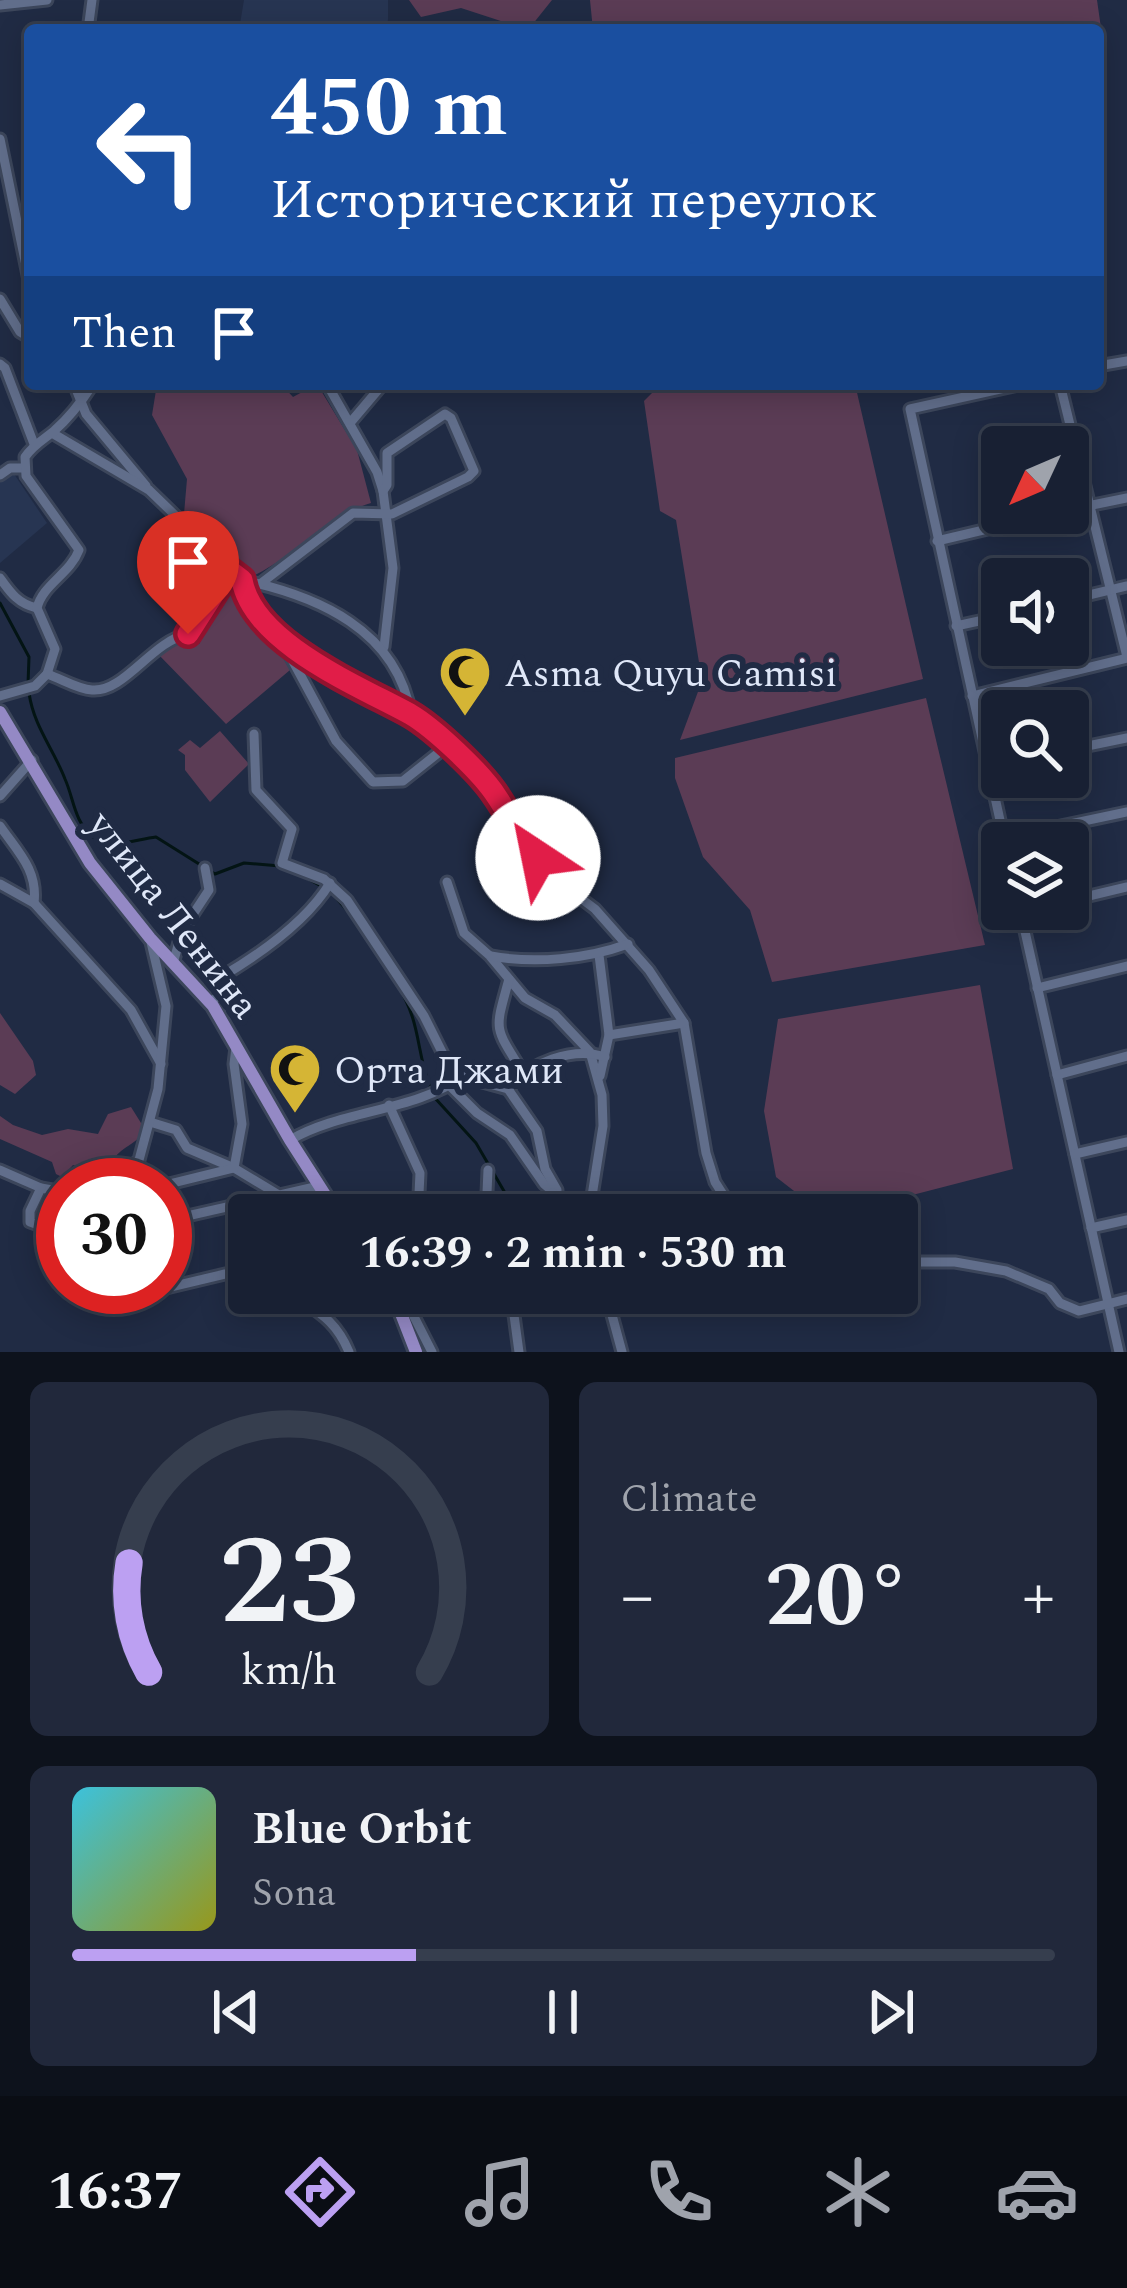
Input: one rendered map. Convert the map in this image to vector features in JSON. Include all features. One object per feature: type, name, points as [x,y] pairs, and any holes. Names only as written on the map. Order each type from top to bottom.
[{"type":"main road","name":"улица Ленина","points":[[0,712],[71,834],[150,938],[210,1002],[324,1194]]},
{"type":"main road","points":[[406,1314],[416,1352]]},
{"type":"street","points":[[0,5],[47,0]]},
{"type":"street","points":[[0,139],[24,256]]},
{"type":"street","points":[[0,298],[24,334]]},
{"type":"street","points":[[0,364],[34,443]]},
{"type":"street","points":[[76,390],[80,405],[149,490],[229,570],[242,580],[322,606],[384,647],[396,666],[411,715]]},
{"type":"street","points":[[0,696],[35,686],[47,674],[55,649],[37,608],[40,597],[72,567],[79,550],[24,468],[25,458],[34,443],[52,433],[89,390]]},
{"type":"street","points":[[331,390],[383,491],[393,568],[384,647]]},
{"type":"street","points":[[350,423],[378,390]]},
{"type":"street","points":[[981,736],[910,409],[997,390]]},
{"type":"street","points":[[972,696],[1127,658],[1062,390]]},
{"type":"street","points":[[260,584],[352,513],[383,515],[412,507],[474,471],[451,418],[445,414],[387,453],[388,484],[383,491]]},
{"type":"street","points":[[52,433],[149,490]]},
{"type":"street","points":[[0,475],[10,468],[24,468]]},
{"type":"street","points":[[1091,504],[1127,498]]},
{"type":"street","points":[[937,541],[981,531]]},
{"type":"street","points":[[47,674],[88,690],[106,690],[170,638],[188,634],[229,570]]},
{"type":"street","points":[[0,578],[12,595],[37,608]]},
{"type":"street","points":[[242,580],[245,597],[282,641],[336,741],[373,782],[403,781],[447,746]]},
{"type":"street","points":[[1089,595],[1127,586]]},
{"type":"street","points":[[956,626],[981,621]]},
{"type":"street","points":[[282,641],[386,705],[411,715],[447,746],[495,793],[521,838],[554,878],[595,909],[628,944],[684,1023],[706,1153],[722,1194]]},
{"type":"street","points":[[254,734],[256,790],[292,829],[282,863],[327,887],[378,943],[450,1068],[508,1089],[537,1131],[545,1169],[565,1194]]},
{"type":"street","points":[[1089,746],[1127,738]]},
{"type":"street","points":[[0,796],[32,760]]},
{"type":"street","points":[[1085,822],[1127,812]]},
{"type":"street","points":[[0,826],[28,863],[34,903]]},
{"type":"street","points":[[174,960],[182,931],[209,890],[206,870]]},
{"type":"street","points":[[447,881],[464,934],[490,956],[525,998],[555,1015],[590,1052],[599,1082],[603,1126],[586,1194]]},
{"type":"street","points":[[0,884],[34,903],[131,1010],[161,1064]]},
{"type":"street","points":[[210,1002],[218,996],[221,977],[274,940],[324,896],[327,887]]},
{"type":"street","points":[[1089,896],[1127,887]]},
{"type":"street","points":[[1024,930],[1119,1352]]},
{"type":"street","points":[[140,1158],[161,1064],[166,1006],[150,938]]},
{"type":"street","points":[[490,956],[599,955],[628,944]]},
{"type":"street","points":[[599,955],[609,1034],[599,1082]]},
{"type":"street","points":[[1037,988],[1127,966]]},
{"type":"street","points":[[509,980],[497,1032],[522,1071]]},
{"type":"street","points":[[609,1034],[684,1023]]},
{"type":"street","points":[[235,1168],[242,1124],[234,1064],[236,1042]]},
{"type":"street","points":[[508,1089],[522,1071],[580,1051],[605,1058]]},
{"type":"street","points":[[1057,1076],[1127,1056]]},
{"type":"street","points":[[290,1140],[311,1128],[450,1086],[465,1075]]},
{"type":"street","points":[[450,1086],[477,1113],[510,1135],[553,1193]]},
{"type":"street","points":[[389,1105],[420,1173],[419,1194]]},
{"type":"street","points":[[150,1122],[176,1130],[187,1148],[235,1168],[277,1194]]},
{"type":"street","points":[[1075,1154],[1127,1142]]},
{"type":"street","points":[[192,1178],[235,1168]]},
{"type":"street","points":[[0,1170],[36,1185]]},
{"type":"street","points":[[486,1194],[488,1170]]},
{"type":"street","points":[[283,1194],[319,1186]]},
{"type":"street","points":[[36,1198],[30,1211],[30,1222],[36,1224]]},
{"type":"street","points":[[192,1215],[228,1207]]},
{"type":"street","points":[[1091,1228],[1127,1220]]},
{"type":"street","points":[[918,1262],[955,1262],[1006,1271],[1049,1288],[1060,1303],[1079,1312],[1127,1299]]},
{"type":"street","points":[[192,1282],[228,1274]]},
{"type":"street","points":[[327,1314],[349,1352]]},
{"type":"street","points":[[411,1314],[432,1352]]},
{"type":"street","points":[[514,1314],[519,1352]]},
{"type":"street","points":[[613,1314],[622,1352]]},
{"type":"shaded area","points":[[244,0],[388,0],[387,24],[240,24]]},
{"type":"shaded area","points":[[409,0],[552,0],[533,24],[510,24],[461,8],[421,17]]},
{"type":"shaded area","points":[[590,0],[1097,0],[1100,24],[592,24]]},
{"type":"shaded area","points":[[156,390],[287,390],[293,397],[306,390],[321,390],[357,450],[371,503],[339,517],[255,575],[184,514],[187,479],[152,415]]},
{"type":"shaded area","points":[[655,390],[856,390],[923,679],[680,740],[702,681],[676,520],[660,511],[644,401]]},
{"type":"shaded area","points":[[12,471],[47,523],[0,563],[0,479]]},
{"type":"shaded area","points":[[232,577],[240,585],[244,605],[271,635],[290,670],[226,724],[158,654],[175,641],[199,644],[223,602],[219,594]]},
{"type":"shaded area","points":[[926,698],[985,945],[772,982],[750,910],[703,857],[675,778],[675,758]]},
{"type":"shaded area","points":[[220,731],[249,764],[210,802],[185,770],[185,755],[178,750],[190,740],[200,748]]},
{"type":"shaded area","points":[[980,985],[1013,1169],[916,1194],[798,1194],[776,1177],[764,1111],[778,1019]]},
{"type":"shaded area","points":[[0,1013],[33,1061],[36,1075],[15,1094],[0,1085]]},
{"type":"shaded area","points":[[131,1107],[146,1131],[114,1158],[43,1158],[0,1139],[0,1116],[42,1135],[68,1129],[98,1134],[108,1114]]},
{"type":"waterway","points":[[0,603],[29,657],[28,684]]},
{"type":"waterway","points":[[29,693],[78,817],[93,837],[116,844],[156,837],[215,874],[244,863],[280,866]]},
{"type":"waterway","points":[[299,874],[323,887]]},
{"type":"waterway","points":[[331,892],[352,916]]},
{"type":"waterway","points":[[397,984],[411,1012],[430,1087]]},
{"type":"waterway","points":[[434,1097],[476,1143],[506,1194]]},
{"type":"waterway","points":[[509,1314],[514,1352]]},
{"type":"place","name":"Asma Quyu Camisi","points":[[465,718]]},
{"type":"place","name":"Орта Джами","points":[[295,1115]]},
{"type":"route","points":[[188,634],[229,570],[242,580],[245,597],[282,641],[386,705],[411,715],[447,746],[495,793],[538,858]]}]
